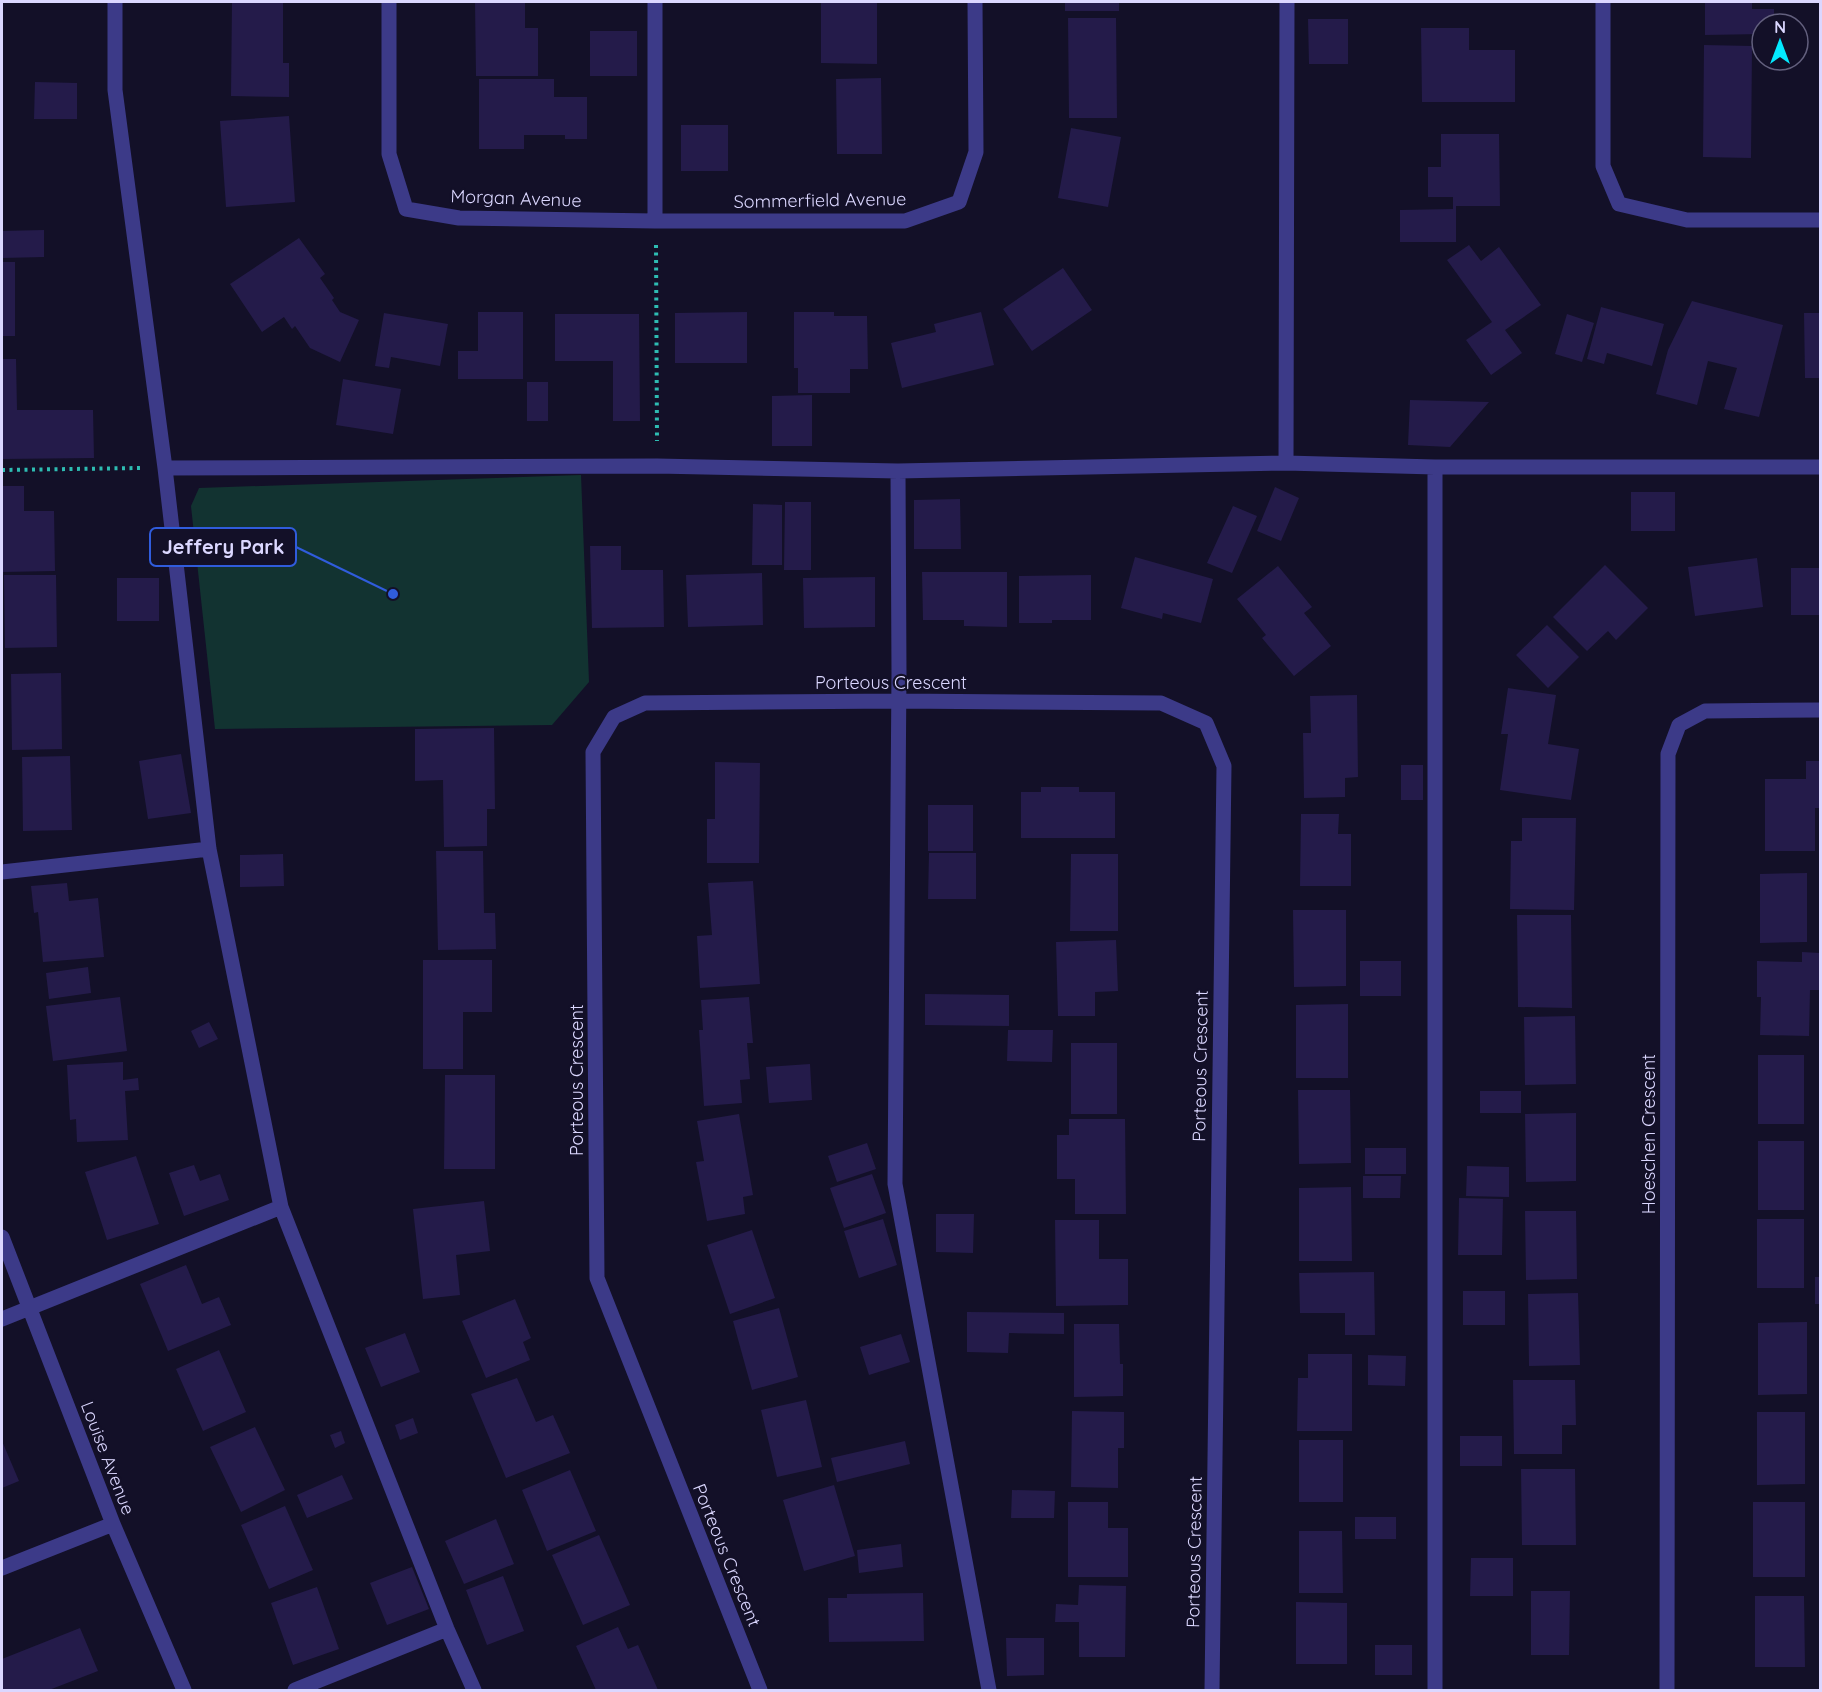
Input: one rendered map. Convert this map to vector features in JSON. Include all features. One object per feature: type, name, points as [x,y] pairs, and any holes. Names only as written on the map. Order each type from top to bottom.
[{"type":"street","points":[[115,2],[115,90],[165,468],[209,849],[280,1207],[447,1629],[474,1690]]},
{"type":"street","name":"Morgan Avenue","points":[[389,2],[389,154],[406,209],[459,218],[655,221]]},
{"type":"street","points":[[655,221],[656,2]]},
{"type":"street","name":"Sommerfield Avenue","points":[[655,221],[905,221],[959,201],[976,152],[975,2]]},
{"type":"street","points":[[1286,464],[1287,2]]},
{"type":"street","points":[[1603,2],[1602,166],[1618,204],[1687,220],[1821,220]]},
{"type":"street","points":[[165,468],[657,466],[898,471],[1286,464],[1435,467],[1821,466]]},
{"type":"street","points":[[1435,467],[1435,1690]]},
{"type":"street","points":[[898,471],[899,700],[895,1184],[989,1690]]},
{"type":"street","name":"Porteous Crescent","points":[[760,1690],[597,1278],[592,752],[614,717],[645,704],[899,700],[1161,704],[1206,723],[1224,766],[1212,1690]]},
{"type":"street","name":"Hoeschen Crescent","points":[[1667,1690],[1668,754],[1679,725],[1705,711],[1821,710]]},
{"type":"street","points":[[2,872],[209,849]]},
{"type":"street","points":[[2,1319],[280,1207]]},
{"type":"street","name":"Louise Avenue","points":[[2,1237],[113,1524],[184,1690]]},
{"type":"street","points":[[2,1568],[113,1524]]},
{"type":"street","points":[[294,1690],[447,1629]]},
{"type":"path","points":[[656,254],[657,466]]},
{"type":"path","points":[[2,470],[165,468]]},
{"type":"green space","points":[[581,475],[589,682],[552,725],[215,729],[191,506],[199,488]]},
{"type":"building","points":[[232,2],[283,2],[283,63],[289,63],[289,97],[231,96]]},
{"type":"building","points":[[475,2],[525,2],[525,28],[538,28],[538,76],[476,76]]},
{"type":"building","points":[[821,2],[877,2],[877,64],[821,63]]},
{"type":"building","points":[[1065,2],[1119,2],[1119,11],[1065,11]]},
{"type":"building","points":[[1705,2],[1752,2],[1752,9],[1774,9],[1774,12],[1750,12],[1750,34],[1705,35]]},
{"type":"building","points":[[1068,18],[1116,18],[1117,118],[1069,118]]},
{"type":"building","points":[[1308,19],[1348,19],[1348,64],[1309,64]]},
{"type":"building","points":[[1421,28],[1469,28],[1469,50],[1515,50],[1515,102],[1422,102]]},
{"type":"building","points":[[590,31],[637,31],[637,76],[590,76]]},
{"type":"building","points":[[1704,45],[1750,46],[1751,158],[1703,157]]},
{"type":"building","points":[[881,78],[882,154],[837,154],[836,79]]},
{"type":"building","points":[[479,79],[554,79],[554,97],[587,97],[587,139],[565,139],[565,135],[524,135],[524,149],[479,149]]},
{"type":"building","points":[[35,82],[77,83],[77,119],[34,119]]},
{"type":"building","points":[[289,116],[295,202],[226,207],[220,121]]},
{"type":"building","points":[[681,125],[728,125],[728,171],[681,171]]},
{"type":"building","points":[[1071,128],[1121,137],[1108,207],[1058,198]]},
{"type":"building","points":[[1441,134],[1499,134],[1500,206],[1456,206],[1456,242],[1400,242],[1400,210],[1453,209],[1453,197],[1428,197],[1428,167],[1441,167]]},
{"type":"building","points":[[44,230],[44,257],[2,258],[2,231]]},
{"type":"building","points":[[299,238],[325,274],[320,278],[334,298],[332,300],[340,312],[359,320],[340,362],[310,348],[295,326],[292,329],[284,317],[262,332],[230,284]]},
{"type":"building","points":[[1469,245],[1481,261],[1499,247],[1541,305],[1505,330],[1522,353],[1491,375],[1466,340],[1492,322],[1447,260]]},
{"type":"building","points":[[2,262],[15,262],[15,336],[2,336]]},
{"type":"building","points":[[1063,268],[1092,310],[1032,351],[1003,309]]},
{"type":"building","points":[[1692,301],[1783,325],[1759,417],[1724,409],[1737,368],[1708,361],[1697,405],[1656,394],[1668,350]]},
{"type":"building","points":[[1601,307],[1664,324],[1652,366],[1607,353],[1604,364],[1587,359]]},
{"type":"building","points":[[478,312],[523,312],[523,379],[458,379],[458,351],[478,351]]},
{"type":"building","points":[[747,312],[747,363],[675,363],[675,313]]},
{"type":"building","points":[[794,312],[834,312],[834,316],[867,316],[868,369],[850,369],[850,393],[798,393],[798,368],[794,368]]},
{"type":"building","points":[[981,312],[994,365],[902,388],[891,343],[936,332],[934,324]]},
{"type":"building","points":[[384,313],[448,324],[440,366],[391,357],[389,368],[375,366]]},
{"type":"building","points":[[1804,313],[1820,313],[1820,378],[1805,378]]},
{"type":"building","points":[[555,314],[639,314],[640,421],[613,421],[613,361],[555,361]]},
{"type":"building","points":[[1567,314],[1594,323],[1582,362],[1555,354]]},
{"type":"building","points":[[2,359],[16,359],[17,410],[93,410],[94,458],[2,459]]},
{"type":"building","points":[[343,379],[401,389],[393,434],[336,425]]},
{"type":"building","points":[[527,382],[548,382],[548,421],[527,421]]},
{"type":"building","points":[[812,395],[812,446],[772,446],[772,396]]},
{"type":"building","points":[[1410,400],[1489,402],[1450,447],[1408,445]]},
{"type":"building","points":[[2,486],[24,486],[24,511],[54,511],[55,571],[2,572]]},
{"type":"building","points":[[1275,487],[1299,498],[1281,541],[1257,531]]},
{"type":"building","points":[[1631,492],[1675,492],[1675,531],[1631,531]]},
{"type":"building","points":[[960,499],[961,549],[914,549],[914,500]]},
{"type":"building","points":[[785,502],[811,502],[811,570],[784,570]]},
{"type":"building","points":[[753,504],[782,505],[782,565],[752,565]]},
{"type":"building","points":[[1233,506],[1257,516],[1232,573],[1207,563]]},
{"type":"building","points":[[590,546],[621,546],[621,570],[663,570],[664,627],[592,628]]},
{"type":"building","points":[[1135,557],[1213,579],[1201,623],[1163,613],[1162,619],[1121,608]]},
{"type":"building","points":[[1757,558],[1763,607],[1695,616],[1688,567]]},
{"type":"building","points":[[1605,565],[1648,608],[1616,640],[1608,631],[1587,651],[1553,617]]},
{"type":"building","points":[[1278,566],[1312,607],[1304,613],[1331,646],[1294,676],[1262,638],[1266,635],[1237,599]]},
{"type":"building","points":[[1791,568],[1820,568],[1820,615],[1791,615]]},
{"type":"building","points":[[922,572],[1007,572],[1007,627],[964,626],[964,620],[923,620]]},
{"type":"building","points":[[762,573],[763,625],[688,627],[686,575]]},
{"type":"building","points":[[4,575],[56,575],[57,647],[5,648]]},
{"type":"building","points":[[1091,575],[1091,620],[1019,623],[1019,576]]},
{"type":"building","points":[[875,577],[875,627],[804,628],[803,578]]},
{"type":"building","points":[[117,578],[159,578],[159,621],[117,621]]},
{"type":"building","points":[[1547,625],[1579,657],[1548,688],[1516,655]]},
{"type":"building","points":[[61,673],[62,749],[12,750],[11,674]]},
{"type":"building","points":[[1508,688],[1556,695],[1548,744],[1579,749],[1571,800],[1500,790],[1508,734],[1501,734]]},
{"type":"building","points":[[1357,695],[1358,777],[1345,778],[1345,797],[1304,798],[1303,733],[1311,733],[1310,696]]},
{"type":"building","points":[[494,728],[495,809],[487,809],[487,846],[444,847],[443,780],[415,781],[415,729]]},
{"type":"building","points":[[181,754],[191,813],[148,819],[139,761]]},
{"type":"building","points":[[70,756],[72,830],[23,831],[22,757]]},
{"type":"building","points":[[1806,761],[1820,761],[1820,808],[1815,808],[1815,851],[1765,851],[1765,779],[1806,779]]},
{"type":"building","points":[[715,762],[760,763],[759,863],[707,863],[707,819],[715,819]]},
{"type":"building","points":[[1401,765],[1423,765],[1423,800],[1401,800]]},
{"type":"building","points":[[1041,787],[1079,787],[1079,792],[1115,792],[1115,838],[1021,838],[1021,792],[1041,792]]},
{"type":"building","points":[[928,805],[973,805],[973,851],[928,851]]},
{"type":"building","points":[[1301,814],[1339,814],[1338,834],[1351,834],[1351,886],[1300,886]]},
{"type":"building","points":[[1522,818],[1576,818],[1574,910],[1510,909],[1511,841],[1522,841]]},
{"type":"building","points":[[436,851],[483,851],[484,913],[495,913],[496,949],[438,950]]},
{"type":"building","points":[[929,853],[976,853],[976,899],[928,899]]},
{"type":"building","points":[[283,854],[284,886],[240,887],[240,855]]},
{"type":"building","points":[[1071,854],[1118,854],[1118,931],[1070,931]]},
{"type":"building","points":[[1807,873],[1807,942],[1760,943],[1760,874]]},
{"type":"building","points":[[753,881],[760,984],[700,988],[697,936],[712,935],[708,883]]},
{"type":"building","points":[[67,883],[69,901],[98,898],[104,957],[43,962],[38,912],[34,913],[31,886]]},
{"type":"building","points":[[1293,910],[1346,910],[1346,986],[1294,987]]},
{"type":"building","points":[[1517,915],[1571,915],[1572,1008],[1518,1007]]},
{"type":"building","points":[[1116,940],[1118,991],[1095,992],[1095,1016],[1058,1016],[1056,942]]},
{"type":"building","points":[[1802,952],[1820,953],[1820,990],[1810,990],[1809,1036],[1760,1035],[1761,997],[1757,997],[1757,961],[1802,962]]},
{"type":"building","points":[[423,960],[492,960],[492,1012],[463,1012],[463,1069],[423,1069]]},
{"type":"building","points":[[1360,961],[1401,961],[1401,996],[1360,996]]},
{"type":"building","points":[[88,967],[91,993],[49,999],[46,973]]},
{"type":"building","points":[[925,994],[1009,995],[1009,1026],[925,1025]]},
{"type":"building","points":[[120,997],[127,1051],[53,1061],[46,1006]]},
{"type":"building","points":[[749,997],[753,1043],[747,1043],[750,1079],[740,1080],[742,1103],[704,1106],[699,1030],[703,1030],[701,1000]]},
{"type":"building","points":[[1348,1004],[1348,1078],[1296,1078],[1296,1005]]},
{"type":"building","points":[[1575,1016],[1576,1084],[1525,1085],[1524,1017]]},
{"type":"building","points":[[209,1022],[218,1039],[199,1048],[191,1031]]},
{"type":"building","points":[[1008,1030],[1053,1030],[1052,1062],[1007,1061]]},
{"type":"building","points":[[1071,1043],[1117,1043],[1117,1114],[1071,1114]]},
{"type":"building","points":[[1758,1055],[1804,1055],[1804,1124],[1758,1124]]},
{"type":"building","points":[[123,1062],[123,1080],[138,1078],[139,1090],[125,1091],[128,1140],[77,1142],[76,1119],[70,1120],[67,1065]]},
{"type":"building","points":[[810,1064],[812,1100],[769,1103],[766,1067]]},
{"type":"building","points":[[445,1075],[495,1075],[495,1169],[444,1169]]},
{"type":"building","points":[[1298,1090],[1350,1090],[1351,1163],[1299,1164]]},
{"type":"building","points":[[1480,1091],[1521,1091],[1521,1113],[1480,1113]]},
{"type":"building","points":[[1576,1113],[1576,1181],[1526,1182],[1525,1114]]},
{"type":"building","points":[[739,1114],[753,1195],[743,1197],[745,1214],[707,1221],[696,1162],[704,1161],[697,1121]]},
{"type":"building","points":[[1069,1119],[1125,1119],[1126,1214],[1075,1214],[1075,1179],[1057,1179],[1057,1135],[1069,1135]]},
{"type":"building","points":[[1758,1141],[1804,1141],[1804,1210],[1758,1210]]},
{"type":"building","points":[[867,1143],[876,1169],[837,1182],[828,1156]]},
{"type":"building","points":[[1365,1148],[1406,1148],[1406,1174],[1365,1174]]},
{"type":"building","points":[[136,1156],[159,1224],[107,1240],[85,1172]]},
{"type":"building","points":[[194,1165],[200,1181],[220,1174],[229,1200],[184,1216],[169,1173]]},
{"type":"building","points":[[1467,1166],[1509,1167],[1509,1197],[1466,1196]]},
{"type":"building","points":[[872,1174],[886,1213],[844,1228],[830,1188]]},
{"type":"building","points":[[1363,1176],[1401,1176],[1400,1198],[1363,1198]]},
{"type":"building","points":[[1351,1187],[1352,1261],[1299,1261],[1299,1188]]},
{"type":"building","points":[[1459,1198],[1503,1199],[1502,1255],[1458,1255]]},
{"type":"building","points":[[484,1201],[490,1251],[456,1255],[460,1295],[423,1299],[413,1209]]},
{"type":"building","points":[[1525,1211],[1576,1211],[1577,1279],[1526,1280]]},
{"type":"building","points":[[936,1214],[974,1214],[973,1253],[936,1252]]},
{"type":"building","points":[[883,1219],[897,1265],[859,1278],[844,1231]]},
{"type":"building","points":[[1757,1219],[1804,1219],[1804,1288],[1757,1288]]},
{"type":"building","points":[[1055,1220],[1099,1220],[1099,1259],[1128,1259],[1128,1305],[1056,1306]]},
{"type":"building","points":[[752,1230],[775,1298],[730,1314],[707,1245]]},
{"type":"building","points":[[186,1265],[202,1304],[219,1297],[231,1325],[168,1351],[140,1284]]},
{"type":"building","points":[[1374,1272],[1375,1335],[1345,1335],[1345,1313],[1300,1313],[1299,1273]]},
{"type":"building","points":[[1815,1277],[1820,1277],[1820,1304],[1815,1304]]},
{"type":"building","points":[[1463,1291],[1505,1291],[1505,1325],[1463,1325]]},
{"type":"building","points":[[1578,1293],[1580,1365],[1529,1366],[1528,1294]]},
{"type":"building","points":[[515,1299],[531,1338],[523,1342],[530,1360],[486,1378],[462,1321]]},
{"type":"building","points":[[779,1308],[798,1377],[752,1390],[733,1321]]},
{"type":"building","points":[[967,1312],[1064,1313],[1064,1334],[1009,1333],[1008,1353],[967,1352]]},
{"type":"building","points":[[1807,1322],[1807,1394],[1758,1395],[1758,1323]]},
{"type":"building","points":[[1074,1324],[1119,1324],[1123,1396],[1074,1397]]},
{"type":"building","points":[[405,1333],[420,1372],[381,1387],[365,1348]]},
{"type":"building","points":[[901,1334],[910,1362],[869,1375],[860,1347]]},
{"type":"building","points":[[219,1350],[246,1412],[203,1431],[176,1369]]},
{"type":"building","points":[[1308,1354],[1352,1354],[1352,1431],[1297,1431],[1298,1378],[1308,1378]]},
{"type":"building","points":[[1368,1355],[1406,1356],[1405,1386],[1368,1385]]},
{"type":"building","points":[[517,1378],[536,1422],[553,1415],[570,1453],[506,1478],[471,1394]]},
{"type":"building","points":[[1513,1380],[1575,1380],[1576,1425],[1562,1425],[1562,1454],[1514,1454]]},
{"type":"building","points":[[806,1400],[822,1467],[777,1477],[761,1410]]},
{"type":"building","points":[[1072,1411],[1124,1412],[1124,1448],[1118,1448],[1118,1488],[1071,1487]]},
{"type":"building","points":[[1757,1412],[1805,1412],[1805,1484],[1757,1485]]},
{"type":"building","points":[[413,1418],[418,1433],[400,1440],[395,1425]]},
{"type":"building","points":[[255,1427],[285,1490],[241,1512],[210,1447]]},
{"type":"building","points":[[341,1431],[345,1443],[335,1448],[330,1435]]},
{"type":"building","points":[[1460,1436],[1502,1436],[1502,1466],[1460,1466]]},
{"type":"building","points":[[1299,1440],[1343,1440],[1343,1502],[1299,1502]]},
{"type":"building","points":[[2,1441],[19,1481],[2,1488]]},
{"type":"building","points":[[905,1441],[910,1464],[837,1482],[831,1458]]},
{"type":"building","points":[[1521,1469],[1575,1469],[1576,1545],[1522,1545]]},
{"type":"building","points":[[570,1470],[596,1531],[547,1551],[522,1490]]},
{"type":"building","points":[[342,1475],[353,1499],[307,1518],[297,1495]]},
{"type":"building","points":[[834,1485],[855,1556],[804,1571],[783,1500]]},
{"type":"building","points":[[1012,1490],[1055,1491],[1054,1518],[1011,1518]]},
{"type":"building","points":[[1068,1502],[1108,1502],[1108,1528],[1128,1528],[1128,1577],[1068,1577]]},
{"type":"building","points":[[1753,1502],[1805,1502],[1805,1577],[1753,1577]]},
{"type":"building","points":[[285,1506],[313,1570],[269,1589],[241,1525]]},
{"type":"building","points":[[1355,1517],[1396,1517],[1396,1539],[1355,1539]]},
{"type":"building","points":[[496,1519],[514,1564],[464,1584],[445,1541]]},
{"type":"building","points":[[1299,1531],[1342,1531],[1343,1593],[1299,1593]]},
{"type":"building","points":[[599,1535],[630,1605],[583,1625],[552,1555]]},
{"type":"building","points":[[901,1544],[903,1567],[859,1573],[857,1550]]},
{"type":"building","points":[[1471,1558],[1513,1558],[1513,1596],[1470,1596]]},
{"type":"building","points":[[412,1567],[429,1609],[387,1625],[370,1583]]},
{"type":"building","points":[[503,1576],[524,1631],[487,1645],[466,1590]]},
{"type":"building","points":[[1079,1585],[1126,1586],[1125,1657],[1079,1657],[1079,1622],[1055,1622],[1056,1604],[1078,1605]]},
{"type":"building","points":[[317,1587],[339,1649],[293,1665],[271,1603]]},
{"type":"building","points":[[1531,1591],[1570,1591],[1569,1655],[1531,1655]]},
{"type":"building","points":[[923,1593],[924,1641],[829,1642],[828,1598],[847,1598],[847,1594]]},
{"type":"building","points":[[1755,1596],[1804,1596],[1805,1667],[1755,1667]]},
{"type":"building","points":[[1296,1602],[1347,1603],[1347,1664],[1296,1664]]},
{"type":"building","points":[[618,1627],[628,1649],[638,1645],[658,1690],[596,1690],[576,1646]]},
{"type":"building","points":[[80,1628],[98,1671],[49,1690],[2,1690],[2,1659]]},
{"type":"building","points":[[1006,1638],[1044,1638],[1044,1675],[1007,1676]]},
{"type":"building","points":[[1375,1645],[1412,1645],[1412,1675],[1375,1675]]},
{"type":"place","name":"Jeffery Park","points":[[393,594]]}]
